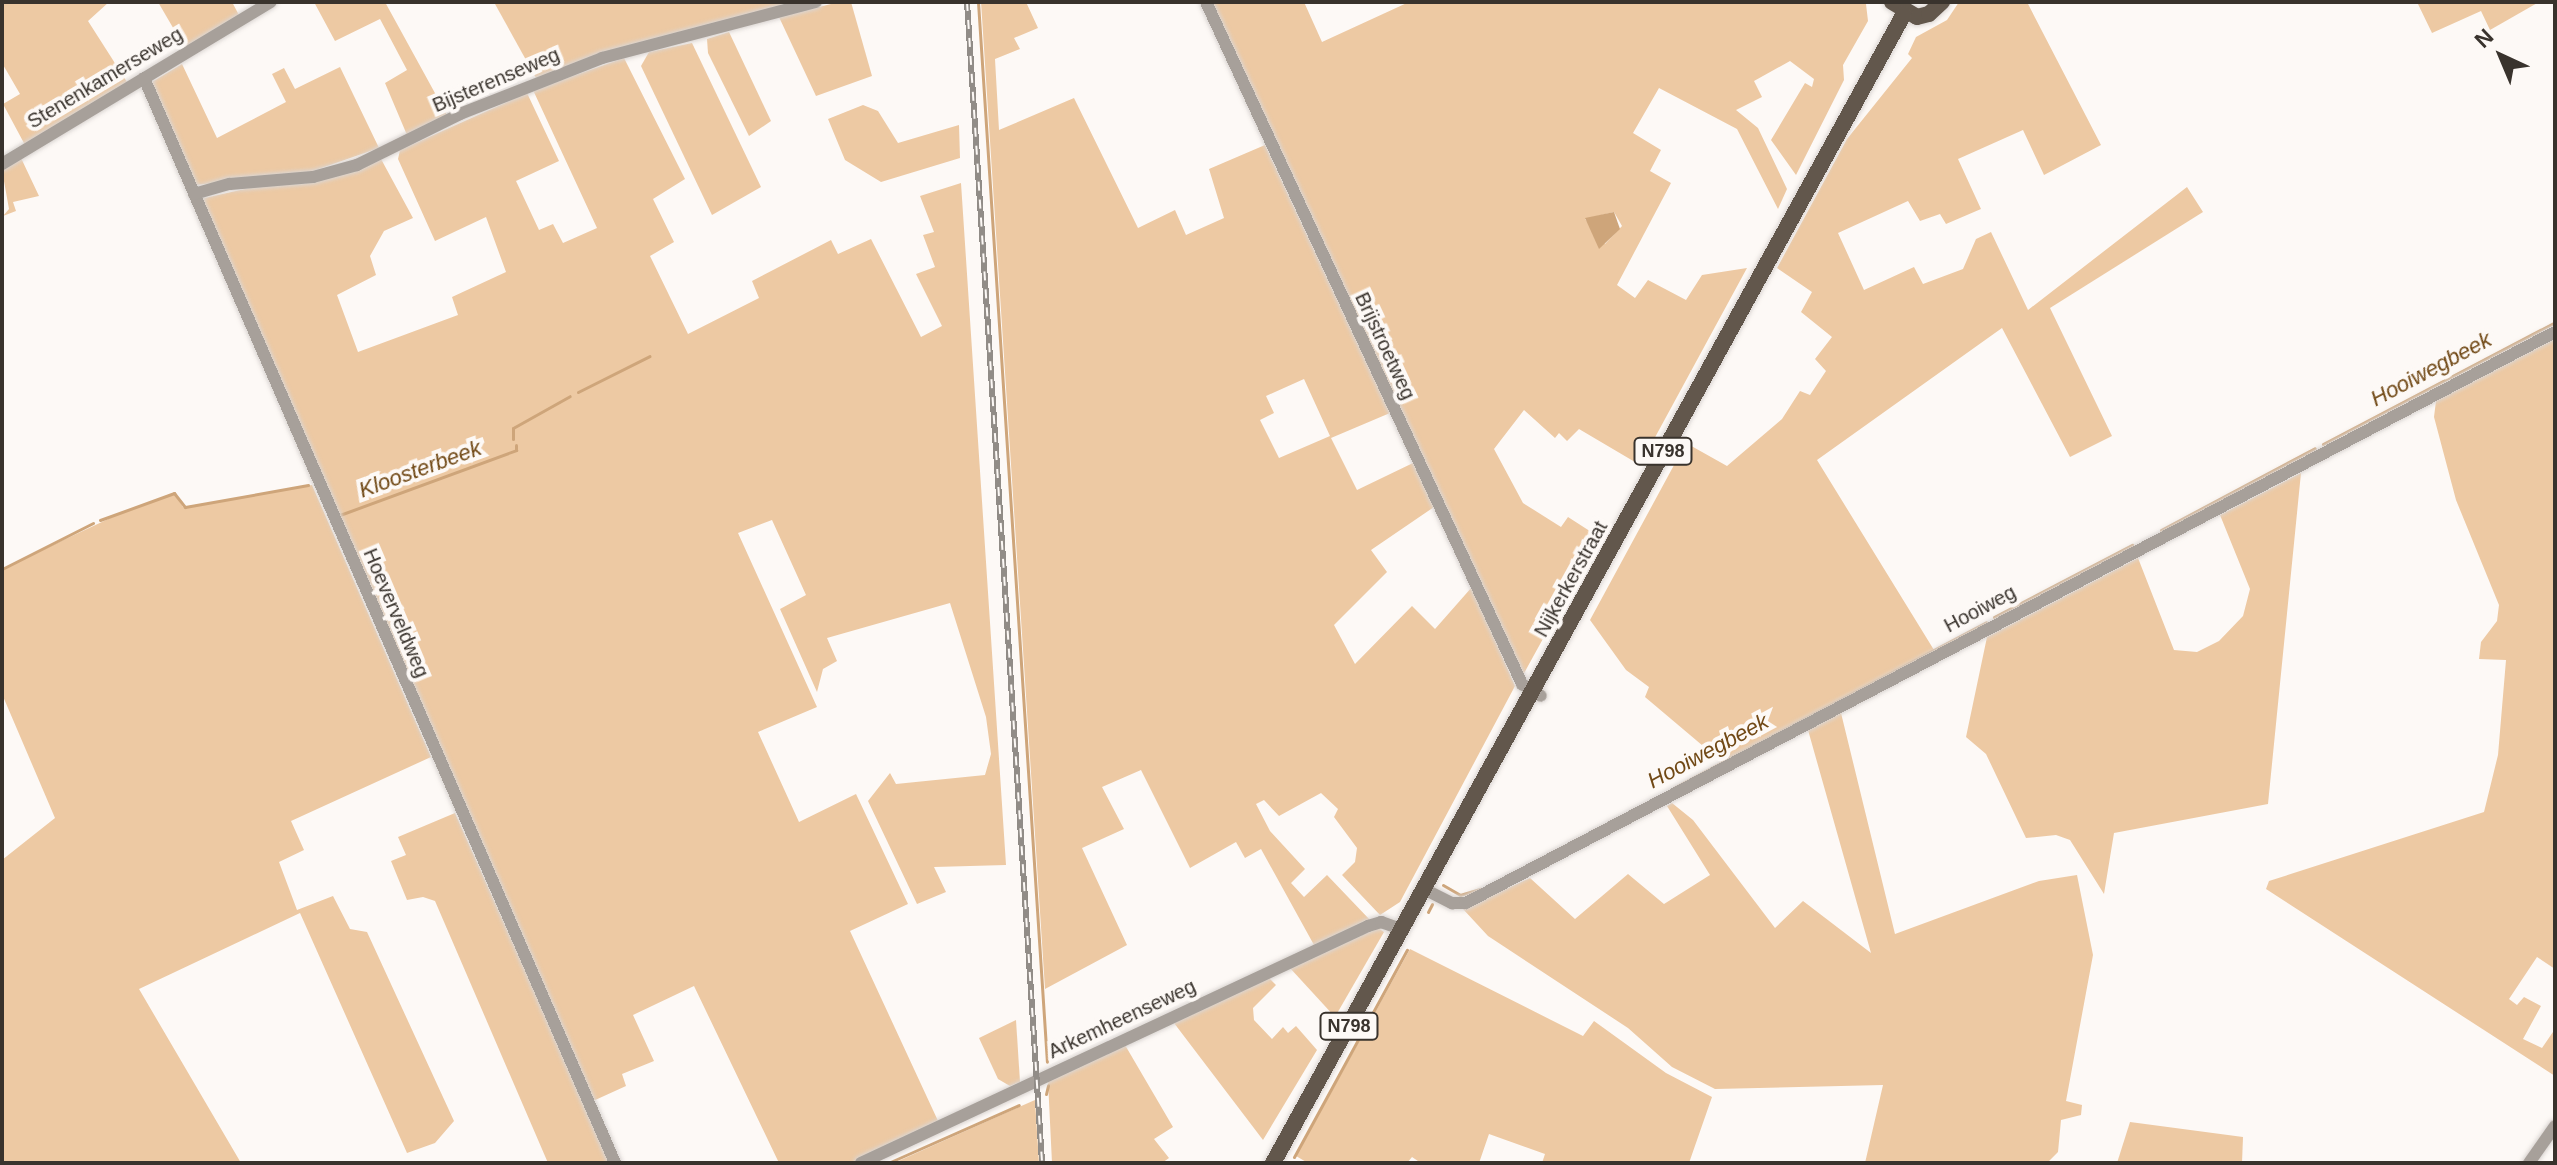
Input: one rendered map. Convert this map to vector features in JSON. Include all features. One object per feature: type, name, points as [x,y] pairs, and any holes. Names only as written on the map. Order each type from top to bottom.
[{"type":"main road","points":[[1892,2],[1904,14],[1929,14],[1942,2]]},
{"type":"main road","name":"Nijkerkerstraat","points":[[1273,1163],[1422,888],[1536,693],[1904,14]]},
{"type":"street","name":"Stenenkamerseweg","points":[[2,164],[271,2]]},
{"type":"street","name":"Bijsterenseweg","points":[[194,194],[230,184],[313,177],[357,165],[460,114],[602,58],[816,2]]},
{"type":"street","name":"Brijstroetweg","points":[[1206,2],[1522,684],[1536,693]]},
{"type":"street","name":"Hoeverveldweg","points":[[144,78],[615,1163]]},
{"type":"street","name":"Hooiweg","points":[[1422,888],[1452,903],[1466,903],[2555,332]]},
{"type":"street","name":"Arkemheenseweg","points":[[861,1163],[1368,926],[1381,922],[1401,929]]},
{"type":"street","points":[[2529,1163],[2555,1126]]},
{"type":"shaded area","points":[[2,2],[109,2],[88,21],[127,82],[25,145],[3,104],[20,94],[2,63]]},
{"type":"shaded area","points":[[158,2],[232,2],[240,17],[186,50]]},
{"type":"shaded area","points":[[314,2],[385,2],[447,115],[407,135],[385,83],[407,70],[380,19],[335,41]]},
{"type":"shaded area","points":[[780,2],[783,7],[536,78],[495,4]]},
{"type":"shaded area","points":[[839,2],[851,2],[872,76],[816,96],[779,17]]},
{"type":"shaded area","points":[[981,2],[1026,2],[1038,28],[1014,38],[1020,49],[995,59],[999,130],[1074,98],[1138,228],[1175,210],[1186,235],[1224,218],[1209,169],[1265,145],[1390,413],[1331,438],[1357,490],[1413,463],[1434,507],[1371,550],[1387,572],[1334,625],[1355,664],[1412,606],[1435,629],[1472,587],[1515,686],[1400,902],[1380,915],[1342,875],[1355,862],[1357,848],[1334,817],[1338,809],[1321,793],[1279,816],[1264,800],[1256,804],[1270,831],[1305,869],[1291,883],[1304,897],[1327,875],[1370,920],[1314,945],[1261,849],[1245,858],[1236,842],[1190,868],[1141,770],[1102,787],[1124,829],[1082,848],[1127,945],[1045,989]],"holes":[[[1304,379],[1330,436],[1279,458],[1260,420],[1274,413],[1266,396]]]},
{"type":"shaded area","points":[[1212,2],[1304,2],[1322,42],[1409,2],[1866,4],[1868,21],[1843,65],[1844,80],[1796,175],[1771,140],[1805,83],[1812,87],[1814,79],[1790,61],[1754,81],[1762,97],[1736,110],[1758,128],[1787,189],[1778,209],[1737,129],[1659,88],[1633,133],[1661,150],[1650,171],[1671,183],[1617,285],[1635,298],[1648,280],[1686,300],[1702,275],[1747,268],[1640,465],[1579,429],[1567,441],[1559,433],[1555,438],[1524,410],[1494,449],[1523,503],[1561,527],[1568,517],[1599,537],[1523,675]],"holes":[[[1614,212],[1622,226],[1605,244],[1585,219]]]},
{"type":"shaded area","points":[[1959,2],[2027,2],[2101,145],[2044,175],[2023,130],[1958,159],[1981,209],[1946,224],[1940,214],[1920,221],[1908,201],[1838,233],[1864,290],[1914,267],[1923,284],[1963,269],[1976,239],[1991,232],[2028,310],[2187,187],[2203,212],[2050,308],[2112,436],[2070,457],[2002,328],[1817,460],[1934,650],[1722,762],[1645,697],[1649,687],[1626,670],[1590,620],[1686,443],[1727,466],[1782,419],[1800,391],[1810,395],[1826,371],[1815,359],[1832,337],[1801,312],[1812,292],[1777,268],[1847,139],[1912,58],[1908,54],[1916,37],[1947,20]]},
{"type":"shaded area","points":[[2417,2],[2539,2],[2490,30],[2481,11],[2432,33]]},
{"type":"shaded area","points":[[729,32],[771,121],[749,136],[708,53],[707,39]]},
{"type":"shaded area","points":[[692,43],[761,187],[712,215],[641,66],[649,52]]},
{"type":"shaded area","points":[[624,58],[685,179],[653,199],[674,242],[650,256],[688,334],[759,298],[752,281],[831,240],[838,254],[871,239],[921,337],[942,326],[916,274],[935,267],[923,235],[934,232],[920,196],[961,183],[1006,865],[934,867],[946,892],[917,904],[868,801],[890,773],[896,784],[985,775],[991,754],[986,717],[950,603],[827,638],[837,661],[823,669],[817,692],[780,609],[806,595],[772,520],[738,533],[817,707],[758,732],[799,822],[856,794],[908,904],[850,931],[939,1123],[855,1163],[779,1163],[694,986],[633,1015],[654,1061],[622,1074],[626,1086],[593,1101],[200,199],[258,186],[304,184],[381,159],[413,218],[384,231],[370,256],[376,275],[337,295],[358,352],[458,315],[452,297],[506,272],[486,217],[435,241],[398,159],[400,150],[527,93],[559,161],[516,181],[539,230],[553,224],[563,243],[597,228],[533,90]]},
{"type":"shaded area","points":[[182,64],[217,138],[286,102],[272,74],[284,68],[295,89],[340,67],[379,148],[310,172],[196,185],[152,82]]},
{"type":"shaded area","points":[[863,105],[878,111],[898,143],[959,125],[960,158],[881,182],[845,160],[828,119]]},
{"type":"shaded area","points":[[21,158],[39,196],[13,202],[16,211],[3,216],[9,209],[2,170]]},
{"type":"shaded area","points":[[1614,212],[1620,229],[1599,249],[1585,218]]},
{"type":"shaded area","points":[[2555,339],[2555,969],[2537,957],[2509,999],[2517,1005],[2524,997],[2541,1006],[2523,1039],[2542,1048],[2555,1029],[2555,1076],[2266,889],[2269,881],[2484,812],[2498,755],[2506,660],[2479,659],[2481,642],[2497,621],[2499,605],[2456,500],[2434,417],[2436,401]]},
{"type":"shaded area","points":[[2301,473],[2268,804],[2114,833],[2104,894],[2070,840],[2056,835],[2026,838],[1986,754],[1966,737],[1987,637],[2138,558],[2174,650],[2197,652],[2219,641],[2243,616],[2250,589],[2220,515]]},
{"type":"shaded area","points":[[312,485],[431,757],[291,821],[304,850],[279,862],[297,910],[333,896],[350,929],[367,932],[454,1121],[435,1143],[407,1153],[300,913],[139,989],[241,1163],[2,1163],[2,860],[55,818],[2,694],[2,569],[121,513],[175,494],[183,507]]},
{"type":"shaded area","points":[[1841,713],[1895,934],[2039,881],[2077,875],[2093,955],[2066,1101],[2082,1105],[2081,1115],[2061,1120],[2058,1152],[2047,1163],[1865,1163],[1883,1085],[1715,1089],[1672,1067],[1628,1028],[1488,936],[1463,909],[1530,878],[1575,919],[1628,874],[1664,904],[1710,875],[1667,806],[1672,803],[1693,820],[1775,928],[1803,901],[1871,953],[1808,730]]},
{"type":"shaded area","points":[[455,813],[611,1163],[548,1163],[435,901],[423,897],[407,900],[391,861],[406,855],[398,837]]},
{"type":"shaded area","points":[[1378,928],[1384,932],[1335,1017],[1290,968]]},
{"type":"shaded area","points":[[1410,949],[1583,1036],[1594,1021],[1666,1073],[1712,1097],[1689,1163],[1542,1163],[1545,1154],[1489,1134],[1479,1163],[1421,1163],[1412,1157],[1407,1163],[1308,1163],[1296,1156]]},
{"type":"shaded area","points":[[1269,978],[1276,985],[1253,1008],[1254,1020],[1272,1039],[1283,1027],[1288,1033],[1296,1026],[1317,1050],[1263,1140],[1174,1023]]},
{"type":"shaded area","points":[[1016,1020],[1020,1082],[1010,1086],[998,1079],[979,1038]]},
{"type":"shaded area","points":[[1125,1045],[1173,1127],[1154,1139],[1169,1158],[1162,1163],[1052,1163],[1048,1081]]},
{"type":"shaded area","points":[[1035,1100],[1039,1163],[894,1163],[1019,1107]]},
{"type":"shaded area","points":[[2130,1122],[2243,1137],[2242,1163],[2117,1163]]},
{"type":"waterway","points":[[978,2],[1047,1062]]},
{"type":"waterway","name":"Hooiwegbeek","points":[[2323,444],[2555,322]]},
{"type":"waterway","name":"Kloosterbeek","points":[[578,392],[650,356]]},
{"type":"waterway","name":"Kloosterbeek","points":[[513,439],[513,428],[570,396]]},
{"type":"waterway","name":"Kloosterbeek","points":[[337,516],[516,450],[516,445]]},
{"type":"waterway","name":"Hooiwegbeek","points":[[2161,530],[2315,448]]},
{"type":"waterway","name":"Kloosterbeek","points":[[100,520],[174,493],[185,507],[308,485]]},
{"type":"waterway","name":"Kloosterbeek","points":[[2,569],[93,523]]},
{"type":"waterway","name":"Hooiwegbeek","points":[[1994,617],[2132,545]]},
{"type":"waterway","name":"Hooiwegbeek","points":[[1675,787],[1986,622]]},
{"type":"waterway","name":"Hooiwegbeek","points":[[1443,885],[1460,895],[1480,889]]},
{"type":"waterway","name":"Hooiwegbeek","points":[[1428,912],[1432,904]]},
{"type":"waterway","name":"Hooiwegbeek","points":[[1294,1157],[1407,950]]},
{"type":"waterway","points":[[1046,1094],[1048,1085]]},
{"type":"waterway","points":[[888,1163],[1019,1105]]},
{"type":"railway","points":[[967,2],[1042,1163]]}]
